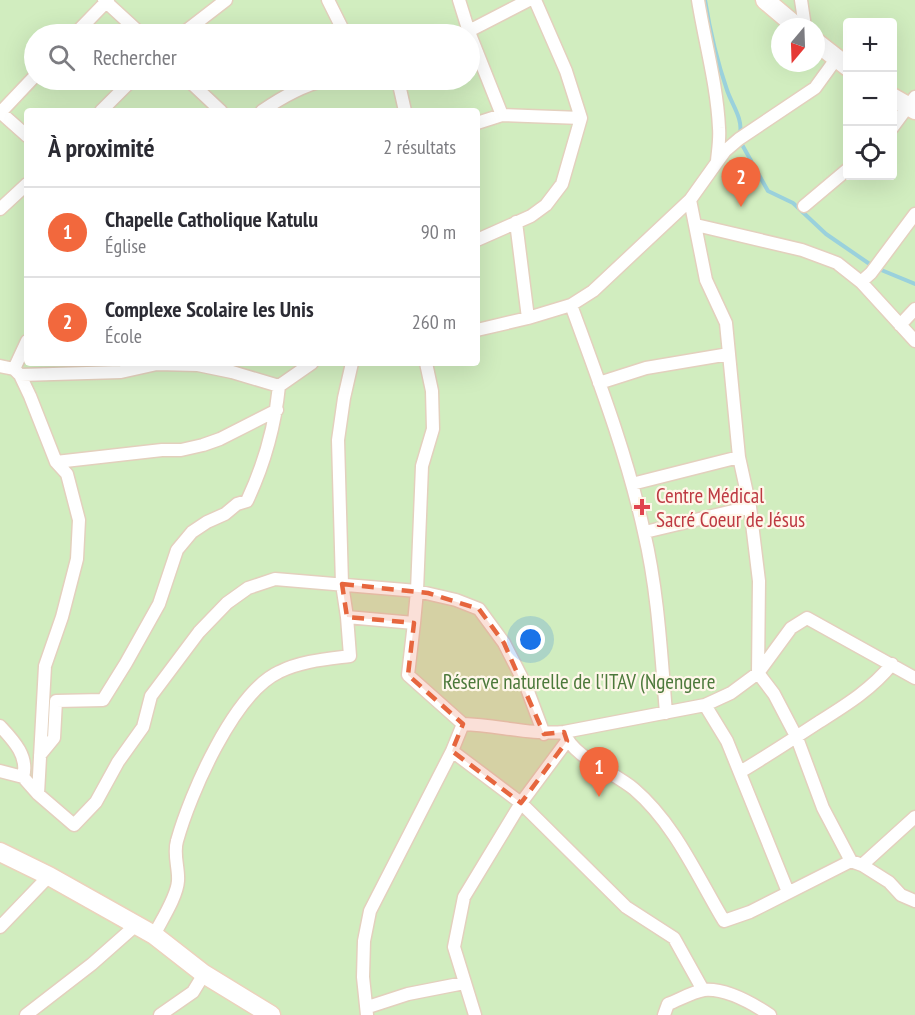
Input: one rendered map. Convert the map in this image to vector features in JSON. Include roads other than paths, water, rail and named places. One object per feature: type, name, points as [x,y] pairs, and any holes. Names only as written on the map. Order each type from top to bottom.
[{"type":"street","points":[[84,24],[106,0],[131,24]]},
{"type":"street","points":[[195,24],[226,0]]},
{"type":"street","points":[[328,0],[340,24]]},
{"type":"street","points":[[459,0],[464,24]]},
{"type":"street","points":[[480,26],[528,0]]},
{"type":"street","points":[[480,239],[531,216],[546,205],[562,184],[581,118],[566,71],[535,0]]},
{"type":"street","points":[[698,0],[711,64],[720,130],[717,161]]},
{"type":"street","points":[[765,0],[787,18]]},
{"type":"street","points":[[801,0],[804,18]]},
{"type":"street","points":[[480,329],[571,305],[593,291],[690,200],[717,161],[742,138],[815,88],[842,63],[825,49]]},
{"type":"street","points":[[480,65],[502,115]]},
{"type":"street","points":[[24,87],[0,112],[24,133]]},
{"type":"street","points":[[104,108],[122,90]]},
{"type":"street","points":[[199,90],[218,108]]},
{"type":"street","points":[[266,108],[297,90]]},
{"type":"street","points":[[400,90],[404,108]]},
{"type":"street","points":[[893,126],[907,103]]},
{"type":"street","points":[[480,122],[502,115],[581,118]]},
{"type":"street","points":[[804,206],[843,174]]},
{"type":"street","points":[[0,209],[24,187]]},
{"type":"street","points":[[690,200],[706,280],[726,323],[740,457],[750,507],[759,581],[758,673],[774,694],[797,738],[823,808],[856,863],[889,882],[901,895],[915,901]]},
{"type":"street","points":[[861,282],[883,258],[915,214]]},
{"type":"street","points":[[516,222],[528,318]]},
{"type":"street","points":[[696,225],[802,250],[837,263],[861,282],[915,340]]},
{"type":"street","points":[[571,305],[632,484],[645,532],[656,591],[666,713]]},
{"type":"street","points":[[900,325],[915,309]]},
{"type":"street","points":[[24,350],[17,372],[30,396],[56,462],[67,474],[79,520],[77,560],[62,616],[45,666],[38,794]]},
{"type":"street","points":[[599,383],[646,368],[729,354]]},
{"type":"street","points":[[0,366],[17,372],[140,366]]},
{"type":"street","points":[[203,366],[279,386]]},
{"type":"street","points":[[40,755],[54,738],[56,701],[103,700],[159,604],[177,550],[192,532],[225,514],[237,504],[248,501],[260,473],[277,410],[279,386],[304,366]]},
{"type":"street","points":[[154,935],[177,890],[176,843],[209,761],[234,715],[249,695],[278,672],[307,663],[350,656],[342,584],[338,440],[351,366]]},
{"type":"street","points":[[427,366],[432,391],[434,429],[422,466],[417,591],[408,675],[463,724],[566,737],[705,705],[731,693],[758,673],[791,628],[807,618],[915,678]]},
{"type":"street","points":[[56,462],[162,450],[181,450],[203,445],[220,439],[277,410]]},
{"type":"street","points":[[632,484],[740,457]]},
{"type":"street","points":[[645,532],[750,507]]},
{"type":"street","points":[[0,771],[23,777],[38,794],[74,825],[96,802],[118,762],[143,727],[151,696],[198,632],[227,603],[248,588],[275,579],[417,591],[456,600],[478,609],[504,643],[526,686],[544,734]]},
{"type":"street","points":[[347,617],[414,623]]},
{"type":"street","points":[[740,772],[797,738],[878,682],[892,664]]},
{"type":"street","points":[[705,705],[727,741],[788,892]]},
{"type":"street","points":[[463,724],[452,751],[370,911],[364,941],[363,976],[368,1011],[408,994],[464,983]]},
{"type":"street","points":[[0,726],[13,740],[23,758],[26,767],[23,777]]},
{"type":"street","points":[[475,1015],[454,947],[464,897],[521,803],[566,737]]},
{"type":"street","points":[[566,737],[589,760],[635,790],[654,809],[677,839],[724,921],[750,912],[788,892],[856,863],[915,818]]},
{"type":"street","points":[[452,751],[521,803],[626,907],[674,938],[703,990]]},
{"type":"street","points":[[0,852],[50,876],[154,935],[204,974],[271,1015]]},
{"type":"street","points":[[0,927],[50,876]]},
{"type":"street","points":[[26,1015],[92,964],[135,926]]},
{"type":"street","points":[[160,1015],[193,992],[204,974]]},
{"type":"street","points":[[664,1015],[668,1004],[703,990],[730,994],[770,1015]]},
{"type":"waterway","points":[[705,0],[720,68],[739,117],[740,134]]},
{"type":"waterway","points":[[740,141],[768,191],[793,203],[826,234],[874,267],[915,284]]},
{"type":"place","name":"Complexe Scolaire les Unis","points":[[741,207]]},
{"type":"place","name":"Centre Médical Sacré Coeur de Jésus","points":[[642,507]]},
{"type":"place","name":"Chapelle Catholique Katulu","points":[[599,797]]},
{"type":"park label","name":"Réserve naturelle de l'ITAV (Ngengere","points":[[579,681]]}]
